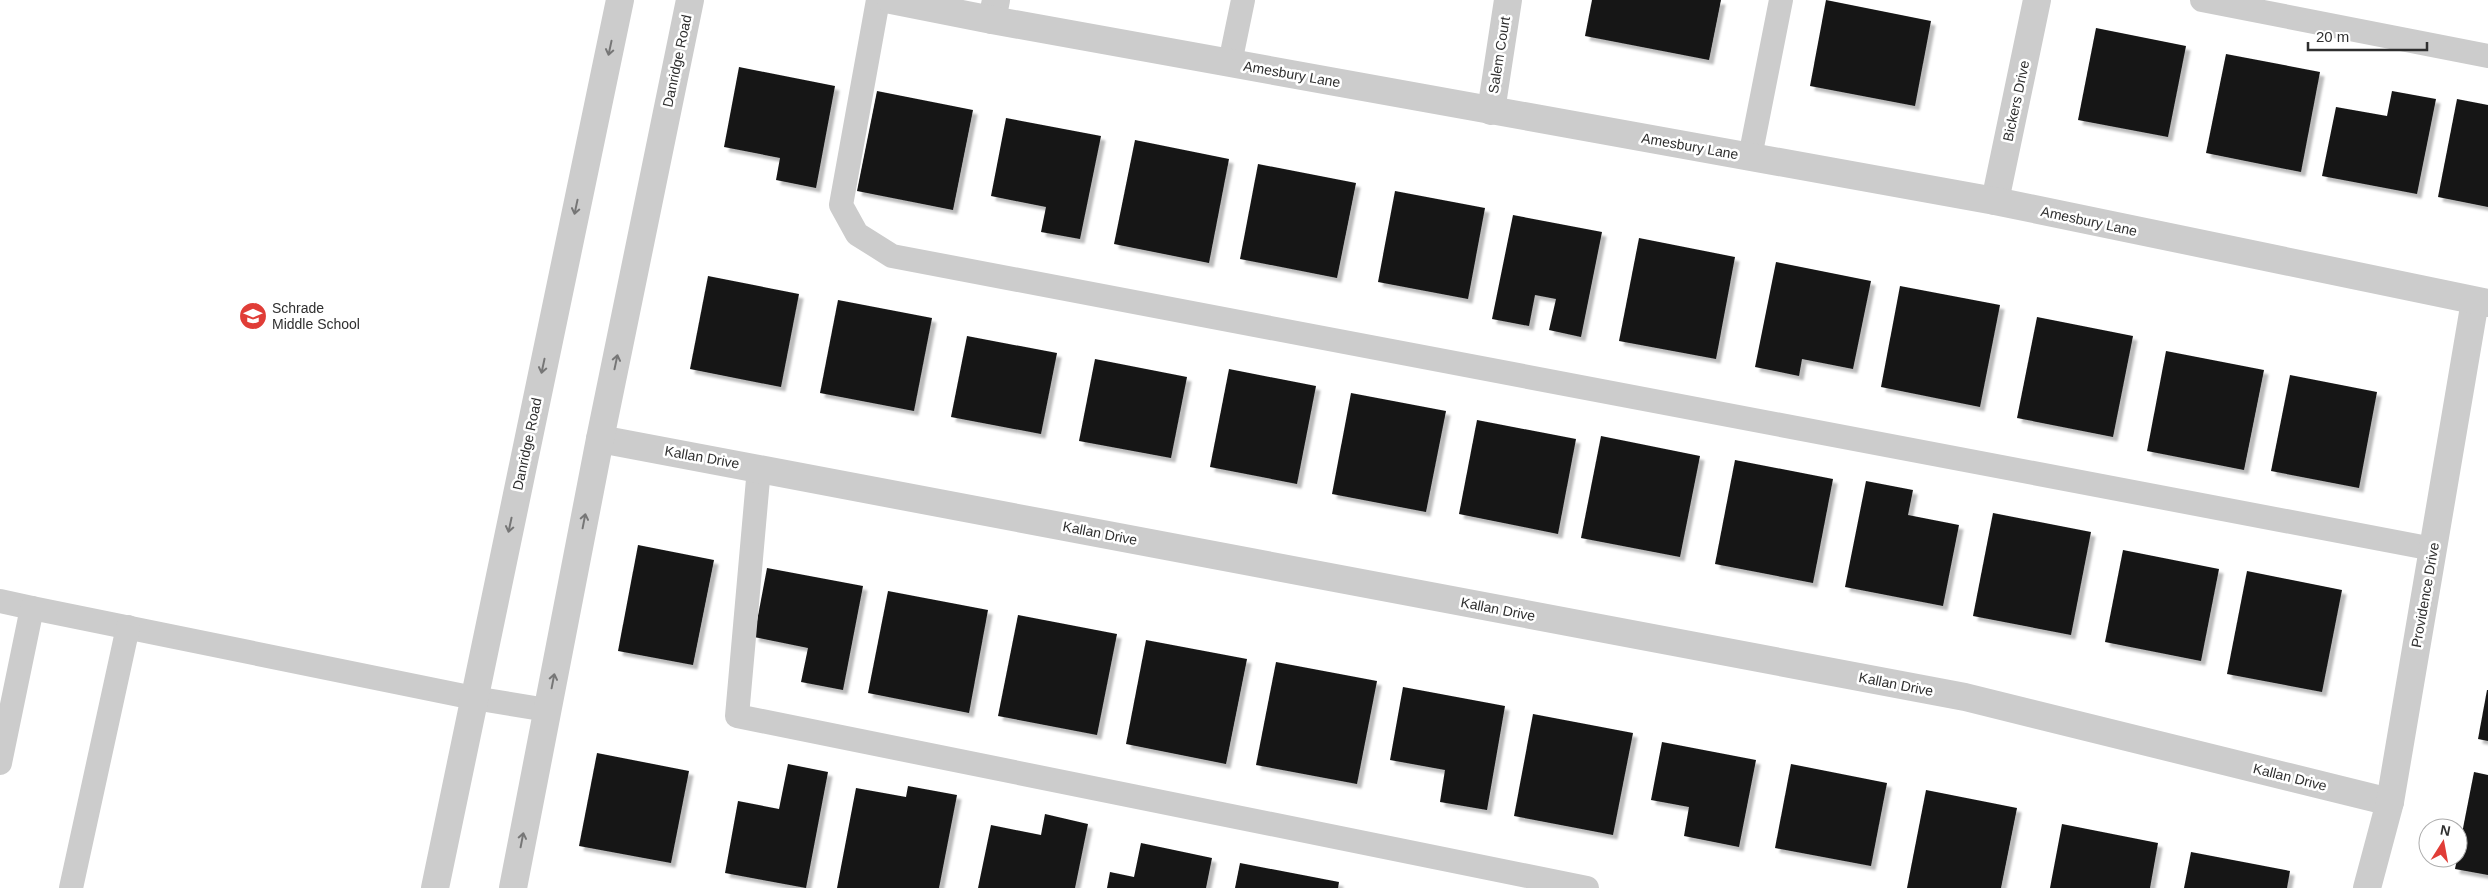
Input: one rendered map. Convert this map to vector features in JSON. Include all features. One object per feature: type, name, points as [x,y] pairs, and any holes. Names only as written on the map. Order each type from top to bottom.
[{"type":"street","name":"Danridge Road","points":[[435,888],[620,0]]},
{"type":"street","name":"Danridge Road","points":[[513,888],[600,439],[690,0]]},
{"type":"street","name":"Amesbury Lane","points":[[891,0],[994,10],[1230,63],[1995,201],[2481,302]]},
{"type":"street","name":"Salem Court","points":[[1491,110],[1508,0]]},
{"type":"street","name":"Bickers Drive","points":[[1995,201],[2037,0]]},
{"type":"street","name":"Providence Drive","points":[[2367,888],[2390,802],[2433,549],[2481,302]]},
{"type":"street","name":"Kallan Drive","points":[[600,439],[1965,698],[2390,802]]},
{"type":"lane","points":[[878,0],[840,204],[857,234],[892,256],[2433,549]]},
{"type":"lane","points":[[1230,63],[1243,0]]},
{"type":"lane","points":[[1750,157],[1781,0]]},
{"type":"lane","points":[[2202,0],[2488,56]]},
{"type":"lane","points":[[759,468],[737,716],[1587,888]]},
{"type":"lane","points":[[0,601],[474,698],[547,710]]},
{"type":"lane","points":[[0,763],[32,608]]},
{"type":"lane","points":[[71,888],[128,627]]},
{"type":"building","points":[[1592,0],[1721,0],[1709,60],[1585,36]]},
{"type":"building","points":[[1826,0],[1931,21],[1915,106],[1810,86]]},
{"type":"building","points":[[2096,28],[2186,46],[2168,137],[2078,120]]},
{"type":"building","points":[[2226,54],[2320,72],[2301,172],[2206,153]]},
{"type":"building","points":[[739,67],[835,86],[816,188],[776,180],[780,158],[724,147]]},
{"type":"building","points":[[877,91],[973,110],[953,210],[857,191]]},
{"type":"building","points":[[2392,91],[2436,99],[2417,194],[2322,176],[2336,107],[2387,116]]},
{"type":"building","points":[[2457,99],[2488,105],[2488,207],[2438,197]]},
{"type":"building","points":[[1006,118],[1101,136],[1080,239],[1041,232],[1046,207],[991,196]]},
{"type":"building","points":[[1135,140],[1229,159],[1209,263],[1114,244]]},
{"type":"building","points":[[1258,164],[1356,183],[1337,278],[1240,259]]},
{"type":"building","points":[[1395,191],[1485,208],[1468,299],[1378,282]]},
{"type":"building","points":[[1513,215],[1602,232],[1581,337],[1549,330],[1556,299],[1535,295],[1529,326],[1492,319]]},
{"type":"building","points":[[1639,238],[1735,257],[1716,359],[1619,341]]},
{"type":"building","points":[[1776,262],[1871,281],[1853,369],[1802,359],[1799,376],[1755,367]]},
{"type":"building","points":[[708,276],[799,294],[781,387],[690,369]]},
{"type":"building","points":[[1900,286],[2000,305],[1980,407],[1881,387]]},
{"type":"building","points":[[838,300],[932,318],[914,411],[820,393]]},
{"type":"building","points":[[2037,317],[2133,336],[2113,437],[2017,418]]},
{"type":"building","points":[[967,336],[1057,353],[1041,434],[951,417]]},
{"type":"building","points":[[2166,351],[2264,370],[2244,470],[2147,451]]},
{"type":"building","points":[[1095,359],[1187,377],[1171,458],[1079,441]]},
{"type":"building","points":[[1229,369],[1316,386],[1297,484],[1210,467]]},
{"type":"building","points":[[2290,375],[2377,392],[2359,488],[2271,471]]},
{"type":"building","points":[[1351,393],[1446,411],[1426,512],[1332,494]]},
{"type":"building","points":[[1477,420],[1576,439],[1558,534],[1459,514]]},
{"type":"building","points":[[1601,436],[1700,456],[1680,557],[1581,538]]},
{"type":"building","points":[[1735,460],[1833,479],[1813,583],[1715,564]]},
{"type":"building","points":[[1866,481],[1913,490],[1908,515],[1959,525],[1943,606],[1845,587]]},
{"type":"building","points":[[1993,513],[2091,532],[2071,635],[1973,616]]},
{"type":"building","points":[[638,545],[714,560],[693,665],[618,651]]},
{"type":"building","points":[[2123,550],[2219,569],[2201,661],[2105,642]]},
{"type":"building","points":[[767,568],[863,586],[843,690],[801,682],[808,648],[754,637]]},
{"type":"building","points":[[2247,571],[2342,590],[2322,692],[2227,674]]},
{"type":"building","points":[[888,591],[988,610],[969,713],[868,693]]},
{"type":"building","points":[[1018,615],[1117,634],[1097,735],[998,716]]},
{"type":"building","points":[[1146,640],[1247,659],[1226,764],[1126,744]]},
{"type":"building","points":[[1276,662],[1377,681],[1357,784],[1256,765]]},
{"type":"building","points":[[1403,687],[1505,706],[1487,810],[1440,802],[1445,770],[1390,760]]},
{"type":"building","points":[[2488,690],[2488,741],[2478,739]]},
{"type":"building","points":[[1533,714],[1633,733],[1613,835],[1514,816]]},
{"type":"building","points":[[1662,742],[1756,760],[1739,847],[1684,836],[1689,807],[1651,800]]},
{"type":"building","points":[[597,753],[689,771],[671,863],[579,846]]},
{"type":"building","points":[[788,764],[828,772],[806,888],[725,873],[738,801],[779,809]]},
{"type":"building","points":[[1791,764],[1887,783],[1871,866],[1775,848]]},
{"type":"building","points":[[2474,772],[2488,775],[2488,875],[2455,869],[2468,868],[2468,818],[2465,818]]},
{"type":"building","points":[[908,786],[957,795],[939,888],[837,888],[856,788],[906,797]]},
{"type":"building","points":[[1926,790],[2017,808],[2001,888],[1907,888]]},
{"type":"building","points":[[1045,814],[1088,824],[1075,888],[978,888],[991,825],[1041,835]]},
{"type":"building","points":[[2062,824],[2158,843],[2150,888],[2050,888]]},
{"type":"building","points":[[1141,843],[1212,858],[1206,888],[1107,888],[1110,872],[1134,877]]},
{"type":"building","points":[[2191,852],[2290,871],[2287,888],[2184,888]]},
{"type":"building","points":[[1240,863],[1339,882],[1338,888],[1235,888]]},
{"type":"place","name":"Schrade Middle School","points":[[253,316]]}]
